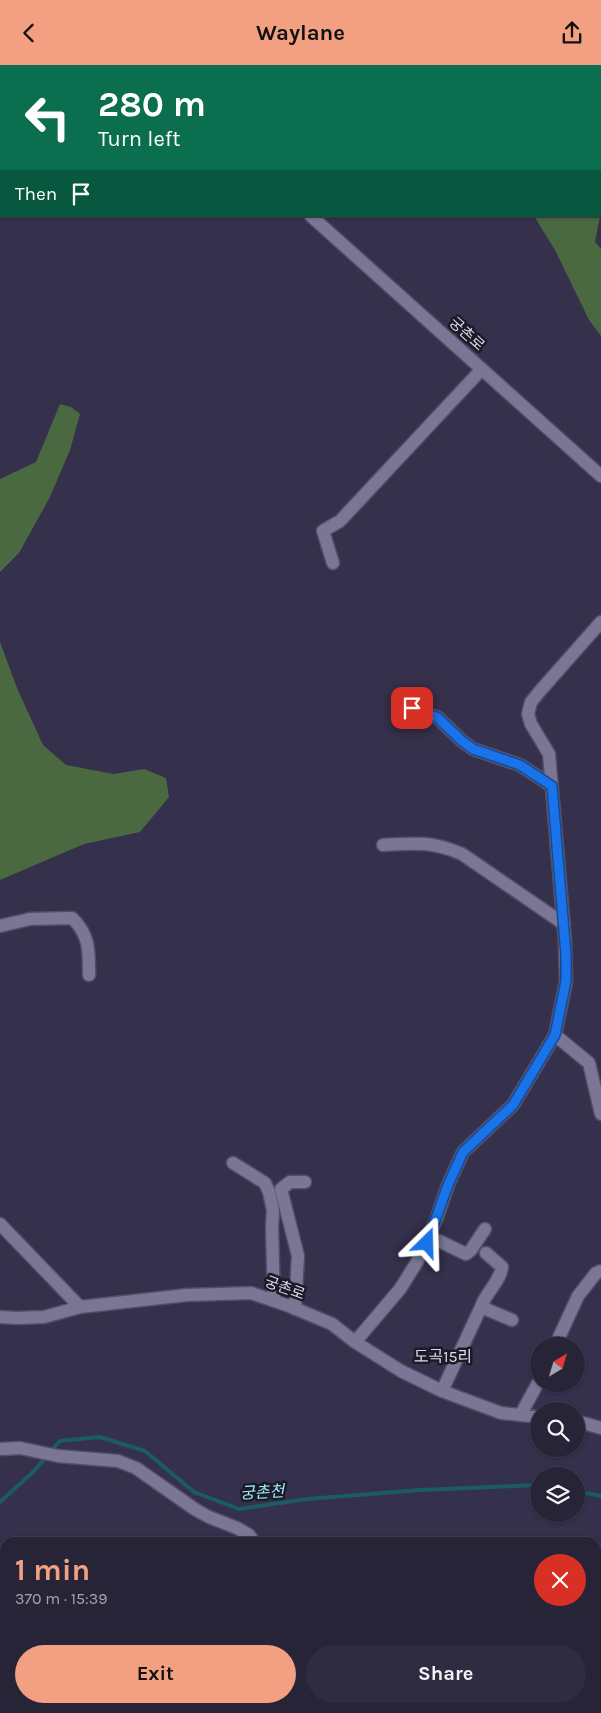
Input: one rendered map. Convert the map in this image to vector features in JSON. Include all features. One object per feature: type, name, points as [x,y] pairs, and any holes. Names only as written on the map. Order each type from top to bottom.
[{"type":"street","name":"궁촌로","points":[[312,217],[601,476]]},
{"type":"street","points":[[333,563],[322,531],[340,521],[482,369]]},
{"type":"street","points":[[355,1342],[400,1289],[417,1262],[463,1152],[513,1105],[555,1035],[566,981],[564,924],[549,754],[530,724],[528,714],[531,703],[540,691],[601,623]]},
{"type":"street","points":[[403,703],[421,713],[437,717],[473,749],[520,765],[552,786]]},
{"type":"street","points":[[383,845],[424,843],[444,847],[462,854],[564,924]]},
{"type":"street","points":[[0,927],[30,919],[72,918],[80,925],[90,947],[89,975]]},
{"type":"street","points":[[555,1035],[589,1063],[601,1069]]},
{"type":"street","points":[[589,1063],[601,1114]]},
{"type":"street","points":[[234,1163],[265,1183],[269,1192],[273,1209],[274,1301]]},
{"type":"street","points":[[295,1309],[298,1256],[281,1189],[290,1182],[305,1182]]},
{"type":"street","points":[[0,1224],[80,1307]]},
{"type":"street","points":[[428,1238],[466,1254],[471,1251],[485,1229]]},
{"type":"street","points":[[442,1391],[484,1299],[501,1275],[502,1267],[486,1253]]},
{"type":"street","points":[[559,1337],[578,1296],[596,1273],[601,1271]]},
{"type":"street","name":"궁촌로","points":[[0,1317],[44,1317],[80,1307],[187,1295],[251,1293],[332,1324],[355,1342],[401,1371],[442,1391],[501,1413],[530,1416]]},
{"type":"street","points":[[481,1307],[512,1320]]},
{"type":"street","points":[[521,1414],[532,1393]]},
{"type":"street","points":[[585,1424],[601,1428]]},
{"type":"street","points":[[0,1449],[20,1448],[58,1456],[118,1461],[136,1468],[196,1510],[209,1517],[238,1527],[250,1537]]},
{"type":"green space","points":[[535,217],[600,217],[595,242],[601,249],[601,336],[589,320],[555,250]]},
{"type":"green space","points":[[60,404],[71,407],[80,414],[70,450],[50,497],[19,553],[0,572],[0,479],[36,462]]},
{"type":"green space","points":[[0,642],[17,688],[43,745],[66,765],[114,774],[144,769],[166,778],[169,797],[140,832],[84,844],[0,880]]},
{"type":"waterway","name":"궁촌천","points":[[51,1451],[60,1441],[100,1437],[145,1451],[194,1492],[239,1509],[308,1499],[420,1490],[530,1485]]},
{"type":"waterway","name":"궁촌천","points":[[0,1502],[34,1471],[47,1456]]},
{"type":"waterway","name":"궁촌천","points":[[585,1493],[601,1496]]},
{"type":"district","name":"도곡15리","points":[[443,1356]]},
{"type":"route","points":[[412,708],[421,713],[437,717],[473,749],[520,765],[552,786],[566,955],[566,981],[555,1035],[513,1105],[463,1152],[448,1185],[427,1243]]}]
